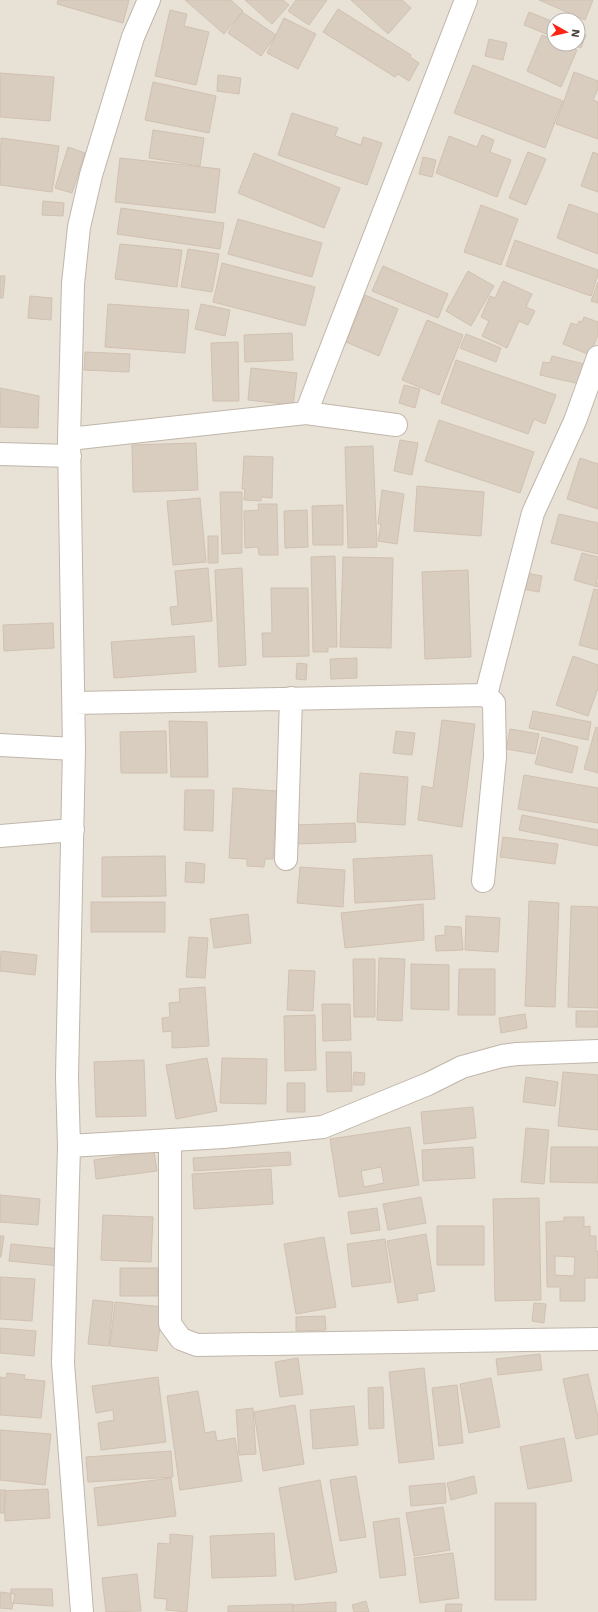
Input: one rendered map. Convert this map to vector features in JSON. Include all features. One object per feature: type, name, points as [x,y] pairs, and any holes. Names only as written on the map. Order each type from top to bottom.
[{"type":"street","points":[[82,1612],[63,1363],[69,1146],[67,1077],[74,748],[69,447],[73,284],[79,227],[91,175],[133,37],[148,0]]},
{"type":"street","points":[[306,413],[466,0]]},
{"type":"street","points":[[486,695],[533,513],[575,421],[598,357]]},
{"type":"street","points":[[0,454],[69,447],[306,413],[396,425]]},
{"type":"street","points":[[74,703],[486,695],[494,702],[495,757],[484,881]]},
{"type":"street","points":[[286,859],[291,698]]},
{"type":"street","points":[[0,745],[74,748]]},
{"type":"street","points":[[0,836],[73,830]]},
{"type":"street","points":[[69,1146],[170,1140],[323,1127],[428,1084],[462,1067],[502,1056],[517,1054],[598,1051]]},
{"type":"street","points":[[170,1140],[170,1324],[181,1339],[197,1345],[598,1339]]},
{"type":"shaded area","points":[[0,0],[598,0],[598,1612],[0,1612]]},
{"type":"building","points":[[58,0],[129,0],[123,23],[57,4]]},
{"type":"building","points":[[185,0],[231,0],[243,11],[224,34]]},
{"type":"building","points":[[245,0],[283,0],[289,5],[272,24]]},
{"type":"building","points":[[296,0],[327,0],[309,25],[288,11]]},
{"type":"building","points":[[351,0],[402,0],[411,8],[388,34]]},
{"type":"building","points":[[539,0],[593,0],[586,18],[586,12],[567,12]]},
{"type":"building","points":[[338,9],[411,55],[410,57],[419,63],[409,81],[398,74],[395,77],[323,32]]},
{"type":"building","points":[[170,10],[187,14],[184,26],[209,32],[196,85],[155,76]]},
{"type":"building","points":[[242,12],[276,35],[261,56],[228,33]]},
{"type":"building","points":[[529,12],[546,19],[546,34],[524,25]]},
{"type":"building","points":[[284,18],[316,34],[298,69],[267,53]]},
{"type":"building","points":[[542,35],[546,37],[546,52],[576,52],[561,87],[527,71]]},
{"type":"building","points":[[489,39],[507,43],[503,60],[485,56]]},
{"type":"building","points":[[473,65],[563,101],[545,148],[454,113]]},
{"type":"building","points":[[574,72],[598,81],[598,89],[593,100],[598,102],[598,139],[556,124]]},
{"type":"building","points":[[0,73],[54,77],[50,121],[0,117]]},
{"type":"building","points":[[218,75],[241,78],[239,94],[217,91]]},
{"type":"building","points":[[153,82],[216,96],[209,133],[145,120]]},
{"type":"building","points":[[292,113],[338,128],[335,136],[361,145],[363,137],[382,143],[367,185],[278,155]]},
{"type":"building","points":[[153,130],[204,138],[200,166],[149,158]]},
{"type":"building","points":[[482,135],[494,140],[490,152],[511,160],[497,197],[436,173],[449,136],[477,147]]},
{"type":"building","points":[[1,138],[59,146],[52,192],[0,185]]},
{"type":"building","points":[[68,147],[85,153],[72,193],[55,188]]},
{"type":"building","points":[[528,152],[546,159],[526,205],[509,198]]},
{"type":"building","points":[[593,152],[598,154],[598,192],[581,186]]},
{"type":"building","points":[[254,153],[340,188],[324,228],[238,193]]},
{"type":"building","points":[[423,157],[436,160],[432,177],[419,174]]},
{"type":"building","points":[[120,158],[220,169],[215,213],[115,202]]},
{"type":"building","points":[[43,201],[64,203],[63,216],[42,215]]},
{"type":"building","points":[[569,204],[598,214],[598,254],[557,238]]},
{"type":"building","points":[[481,205],[518,219],[501,265],[464,252]]},
{"type":"building","points":[[121,208],[224,223],[220,249],[117,234]]},
{"type":"building","points":[[238,219],[322,243],[312,277],[228,254]]},
{"type":"building","points":[[515,240],[598,270],[598,275],[591,296],[506,266]]},
{"type":"building","points":[[120,244],[182,250],[177,287],[115,279]]},
{"type":"building","points":[[188,249],[219,254],[212,292],[181,287]]},
{"type":"building","points":[[222,263],[315,287],[305,326],[213,302]]},
{"type":"building","points":[[383,266],[448,294],[438,318],[372,291]]},
{"type":"building","points":[[468,271],[494,286],[471,326],[446,311]]},
{"type":"building","points":[[0,276],[5,276],[3,298],[0,298]]},
{"type":"building","points":[[503,281],[532,294],[526,307],[535,311],[528,325],[519,321],[507,348],[482,336],[489,321],[481,317],[490,296],[495,298]]},
{"type":"building","points":[[598,282],[598,303],[591,301]]},
{"type":"building","points":[[365,295],[398,309],[379,356],[346,342]]},
{"type":"building","points":[[30,296],[52,298],[51,320],[28,318]]},
{"type":"building","points":[[108,304],[189,310],[185,353],[105,347]]},
{"type":"building","points":[[201,304],[230,310],[225,336],[195,329]]},
{"type":"building","points":[[584,317],[598,322],[598,335],[590,355],[563,344],[571,323],[577,325],[579,321],[582,322]]},
{"type":"building","points":[[427,320],[463,335],[439,395],[402,380]]},
{"type":"building","points":[[292,333],[293,360],[245,362],[244,335]]},
{"type":"building","points":[[466,334],[501,348],[496,362],[460,348]]},
{"type":"building","points":[[238,342],[239,401],[213,401],[211,343]]},
{"type":"building","points":[[85,352],[130,354],[129,372],[84,370]]},
{"type":"building","points":[[552,356],[584,364],[580,384],[540,375],[543,362],[550,363]]},
{"type":"building","points":[[456,360],[556,395],[545,424],[534,419],[528,434],[441,403]]},
{"type":"building","points":[[251,368],[297,373],[293,405],[248,400]]},
{"type":"building","points":[[404,385],[420,389],[415,408],[399,403]]},
{"type":"building","points":[[0,388],[39,396],[38,428],[0,427]]},
{"type":"building","points":[[439,420],[534,452],[520,493],[425,461]]},
{"type":"building","points":[[400,440],[418,443],[412,475],[394,471]]},
{"type":"building","points":[[196,443],[198,490],[133,492],[132,445]]},
{"type":"building","points":[[373,446],[377,547],[348,548],[345,447]]},
{"type":"building","points":[[244,456],[273,457],[272,498],[261,497],[261,501],[244,500],[245,489],[242,489]]},
{"type":"building","points":[[580,458],[598,464],[598,509],[567,499]]},
{"type":"building","points":[[417,486],[484,492],[481,536],[414,531]]},
{"type":"building","points":[[382,490],[404,494],[397,544],[378,541],[381,524],[378,524]]},
{"type":"building","points":[[220,492],[242,492],[242,553],[222,554]]},
{"type":"building","points":[[200,498],[206,562],[173,565],[167,501]]},
{"type":"building","points":[[258,504],[277,504],[278,555],[259,555],[258,547],[245,548],[244,511],[259,510]]},
{"type":"building","points":[[343,505],[343,545],[313,545],[312,506]]},
{"type":"building","points":[[307,510],[308,547],[285,548],[284,511]]},
{"type":"building","points":[[559,514],[598,523],[598,554],[551,543]]},
{"type":"building","points":[[208,536],[218,536],[218,563],[208,563]]},
{"type":"building","points":[[582,553],[598,557],[598,576],[596,583],[598,583],[598,587],[574,580]]},
{"type":"building","points":[[335,556],[337,647],[328,647],[328,652],[313,652],[311,557]]},
{"type":"building","points":[[343,557],[393,558],[391,648],[340,647]]},
{"type":"building","points":[[208,568],[212,621],[172,625],[170,607],[178,606],[175,571]]},
{"type":"building","points":[[242,568],[246,665],[219,667],[215,570]]},
{"type":"building","points":[[468,570],[471,657],[425,659],[422,572]]},
{"type":"building","points":[[521,572],[542,576],[539,592],[518,588]]},
{"type":"building","points":[[271,588],[308,588],[309,656],[263,657],[262,633],[272,633]]},
{"type":"building","points":[[594,589],[598,590],[598,650],[579,645]]},
{"type":"building","points":[[53,623],[54,648],[4,651],[3,625]]},
{"type":"building","points":[[194,636],[196,672],[114,678],[111,642]]},
{"type":"building","points":[[573,656],[598,665],[598,688],[588,716],[556,705]]},
{"type":"building","points":[[357,658],[357,678],[331,679],[330,659]]},
{"type":"building","points":[[297,663],[307,664],[306,680],[296,679]]},
{"type":"building","points":[[533,711],[591,722],[588,740],[529,728]]},
{"type":"building","points":[[442,720],[475,724],[462,827],[418,820],[422,786],[433,788]]},
{"type":"building","points":[[169,721],[207,722],[208,777],[171,777]]},
{"type":"building","points":[[596,727],[598,728],[598,773],[584,769]]},
{"type":"building","points":[[510,729],[539,734],[535,754],[506,749]]},
{"type":"building","points":[[166,731],[167,773],[121,773],[120,732]]},
{"type":"building","points":[[396,731],[415,733],[412,755],[393,753]]},
{"type":"building","points":[[542,737],[578,747],[572,773],[535,764]]},
{"type":"building","points":[[360,773],[408,777],[405,825],[357,822]]},
{"type":"building","points":[[524,775],[598,788],[598,823],[518,809]]},
{"type":"building","points":[[233,788],[277,791],[273,859],[265,859],[264,867],[247,866],[247,859],[229,858]]},
{"type":"building","points":[[185,790],[214,790],[213,831],[184,830]]},
{"type":"building","points":[[522,815],[598,830],[598,846],[519,830]]},
{"type":"building","points":[[355,823],[356,842],[295,844],[294,825]]},
{"type":"building","points":[[503,837],[558,844],[555,864],[500,857]]},
{"type":"building","points":[[432,855],[435,899],[355,903],[353,859]]},
{"type":"building","points":[[165,856],[166,896],[102,897],[102,857]]},
{"type":"building","points":[[186,862],[205,864],[204,883],[185,882]]},
{"type":"building","points":[[300,867],[345,870],[343,907],[297,903]]},
{"type":"building","points":[[529,901],[559,903],[555,1007],[525,1006]]},
{"type":"building","points":[[91,902],[165,902],[165,932],[91,932]]},
{"type":"building","points":[[423,904],[424,940],[345,948],[341,913]]},
{"type":"building","points":[[571,906],[598,907],[598,1008],[568,1007]]},
{"type":"building","points":[[248,914],[251,943],[214,948],[210,919]]},
{"type":"building","points":[[466,916],[500,918],[498,952],[465,950]]},
{"type":"building","points":[[445,926],[461,927],[463,950],[436,951],[435,936],[445,935]]},
{"type":"building","points":[[189,937],[208,938],[205,978],[186,977]]},
{"type":"building","points":[[1,951],[37,955],[35,975],[0,971]]},
{"type":"building","points":[[379,958],[405,959],[402,1021],[377,1020]]},
{"type":"building","points":[[353,959],[375,959],[375,1017],[354,1017]]},
{"type":"building","points":[[411,964],[449,965],[449,1010],[411,1009]]},
{"type":"building","points":[[459,969],[495,969],[495,1015],[458,1015]]},
{"type":"building","points":[[289,970],[315,971],[313,1011],[287,1010]]},
{"type":"building","points":[[205,987],[209,1046],[172,1048],[172,1031],[163,1032],[162,1018],[170,1017],[169,1003],[180,1002],[179,989]]},
{"type":"building","points":[[322,1004],[350,1004],[351,1040],[323,1041]]},
{"type":"building","points":[[576,1011],[598,1011],[598,1027],[576,1027]]},
{"type":"building","points":[[525,1014],[527,1028],[501,1033],[499,1018]]},
{"type":"building","points":[[315,1015],[316,1070],[285,1071],[284,1016]]},
{"type":"building","points":[[326,1052],[351,1052],[352,1091],[327,1092]]},
{"type":"building","points":[[207,1058],[217,1111],[176,1119],[166,1065]]},
{"type":"building","points":[[222,1058],[267,1059],[266,1104],[220,1103]]},
{"type":"building","points":[[144,1060],[146,1116],[96,1117],[94,1062]]},
{"type":"building","points":[[354,1072],[365,1073],[364,1085],[353,1085]]},
{"type":"building","points":[[563,1072],[598,1075],[598,1130],[558,1126]]},
{"type":"building","points":[[526,1077],[558,1082],[555,1106],[523,1102]]},
{"type":"building","points":[[287,1083],[305,1083],[305,1112],[287,1112]]},
{"type":"building","points":[[473,1107],[476,1138],[424,1144],[421,1112]]},
{"type":"building","points":[[410,1127],[419,1185],[339,1197],[330,1139]],"holes":[[[381,1167],[384,1183],[364,1187],[361,1171]]]},
{"type":"building","points":[[526,1128],[549,1130],[544,1184],[521,1182]]},
{"type":"building","points":[[473,1147],[475,1178],[423,1181],[422,1150]]},
{"type":"building","points":[[551,1147],[598,1147],[598,1183],[550,1182]]},
{"type":"building","points":[[154,1151],[157,1171],[96,1179],[94,1160]]},
{"type":"building","points":[[290,1152],[291,1165],[194,1171],[193,1158]]},
{"type":"building","points":[[271,1169],[273,1204],[194,1209],[192,1174]]},
{"type":"building","points":[[0,1195],[40,1199],[38,1225],[0,1222]]},
{"type":"building","points":[[421,1197],[426,1223],[388,1230],[383,1204]]},
{"type":"building","points":[[539,1198],[541,1300],[495,1301],[493,1199]]},
{"type":"building","points":[[377,1208],[380,1230],[351,1234],[348,1212]]},
{"type":"building","points":[[103,1215],[153,1217],[151,1262],[101,1260]]},
{"type":"building","points":[[564,1217],[584,1217],[584,1227],[590,1226],[590,1236],[596,1236],[596,1251],[598,1251],[598,1278],[585,1278],[585,1301],[560,1301],[560,1287],[547,1287],[546,1222],[564,1221]],"holes":[[[555,1256],[575,1257],[574,1276],[555,1275]]]},
{"type":"building","points":[[437,1226],[484,1226],[484,1265],[437,1265]]},
{"type":"building","points":[[426,1234],[435,1291],[417,1294],[418,1300],[398,1303],[387,1241]]},
{"type":"building","points":[[0,1236],[4,1236],[1,1257],[0,1257]]},
{"type":"building","points":[[324,1237],[336,1307],[296,1314],[284,1244]]},
{"type":"building","points":[[385,1239],[391,1282],[352,1287],[347,1244]]},
{"type":"building","points":[[11,1244],[61,1249],[60,1266],[9,1261]]},
{"type":"building","points":[[120,1268],[158,1268],[158,1296],[120,1296]]},
{"type":"building","points":[[0,1277],[35,1279],[32,1321],[0,1319]]},
{"type":"building","points":[[93,1300],[113,1302],[109,1346],[88,1344]]},
{"type":"building","points":[[115,1302],[162,1307],[157,1351],[110,1346]]},
{"type":"building","points":[[534,1303],[546,1304],[544,1323],[532,1321]]},
{"type":"building","points":[[325,1316],[326,1330],[296,1331],[296,1317]]},
{"type":"building","points":[[0,1328],[36,1331],[34,1356],[0,1353]]},
{"type":"building","points":[[540,1354],[542,1370],[498,1375],[496,1359]]},
{"type":"building","points":[[298,1358],[303,1394],[280,1397],[275,1362]]},
{"type":"building","points":[[424,1368],[434,1459],[399,1463],[389,1372]]},
{"type":"building","points":[[7,1373],[25,1375],[24,1379],[45,1381],[41,1418],[0,1415],[0,1377],[6,1378]]},
{"type":"building","points":[[588,1374],[598,1417],[598,1434],[576,1439],[563,1379]]},
{"type":"building","points":[[158,1377],[166,1442],[101,1450],[98,1423],[114,1420],[113,1410],[96,1413],[92,1386]]},
{"type":"building","points":[[491,1378],[500,1427],[469,1433],[460,1384]]},
{"type":"building","points":[[457,1385],[463,1443],[439,1446],[432,1388]]},
{"type":"building","points":[[383,1387],[384,1428],[369,1429],[368,1388]]},
{"type":"building","points":[[198,1391],[205,1433],[215,1431],[217,1441],[235,1438],[242,1481],[180,1490],[167,1396]]},
{"type":"building","points":[[295,1405],[304,1464],[263,1471],[254,1412]]},
{"type":"building","points":[[354,1406],[358,1445],[313,1449],[310,1410]]},
{"type":"building","points":[[253,1408],[256,1454],[239,1455],[236,1410]]},
{"type":"building","points":[[0,1430],[51,1434],[45,1485],[0,1480]]},
{"type":"building","points":[[564,1438],[572,1481],[528,1489],[520,1447]]},
{"type":"building","points":[[171,1451],[173,1477],[88,1482],[86,1457]]},
{"type":"building","points":[[356,1476],[366,1537],[340,1541],[330,1480]]},
{"type":"building","points":[[474,1476],[477,1493],[451,1500],[447,1483]]},
{"type":"building","points":[[171,1478],[176,1516],[98,1526],[94,1488]]},
{"type":"building","points":[[320,1480],[337,1572],[295,1580],[279,1488]]},
{"type":"building","points":[[445,1483],[446,1503],[411,1506],[409,1486]]},
{"type":"building","points":[[48,1489],[50,1518],[5,1521],[4,1491]]},
{"type":"building","points":[[0,1490],[6,1490],[4,1513],[0,1513]]},
{"type":"building","points":[[495,1503],[536,1503],[536,1600],[495,1600]]},
{"type":"building","points":[[443,1507],[450,1550],[414,1556],[406,1513]]},
{"type":"building","points":[[399,1518],[406,1575],[380,1578],[373,1522]]},
{"type":"building","points":[[274,1533],[276,1576],[212,1578],[210,1536]]},
{"type":"building","points":[[170,1534],[193,1536],[187,1612],[166,1610],[167,1599],[154,1598],[158,1543],[170,1544]]},
{"type":"building","points":[[453,1553],[459,1598],[420,1603],[414,1558]]},
{"type":"building","points":[[137,1574],[141,1611],[106,1612],[102,1578]]},
{"type":"building","points":[[11,1589],[52,1589],[53,1606],[11,1603]]},
{"type":"building","points":[[0,1592],[15,1594],[12,1609],[0,1608]]},
{"type":"building","points":[[366,1601],[369,1612],[354,1612],[352,1605]]},
{"type":"building","points":[[336,1602],[336,1612],[293,1612],[293,1605]]},
{"type":"building","points":[[293,1604],[293,1612],[228,1612],[228,1606]]},
{"type":"building","points":[[446,1604],[462,1604],[461,1612],[445,1612]]}]
